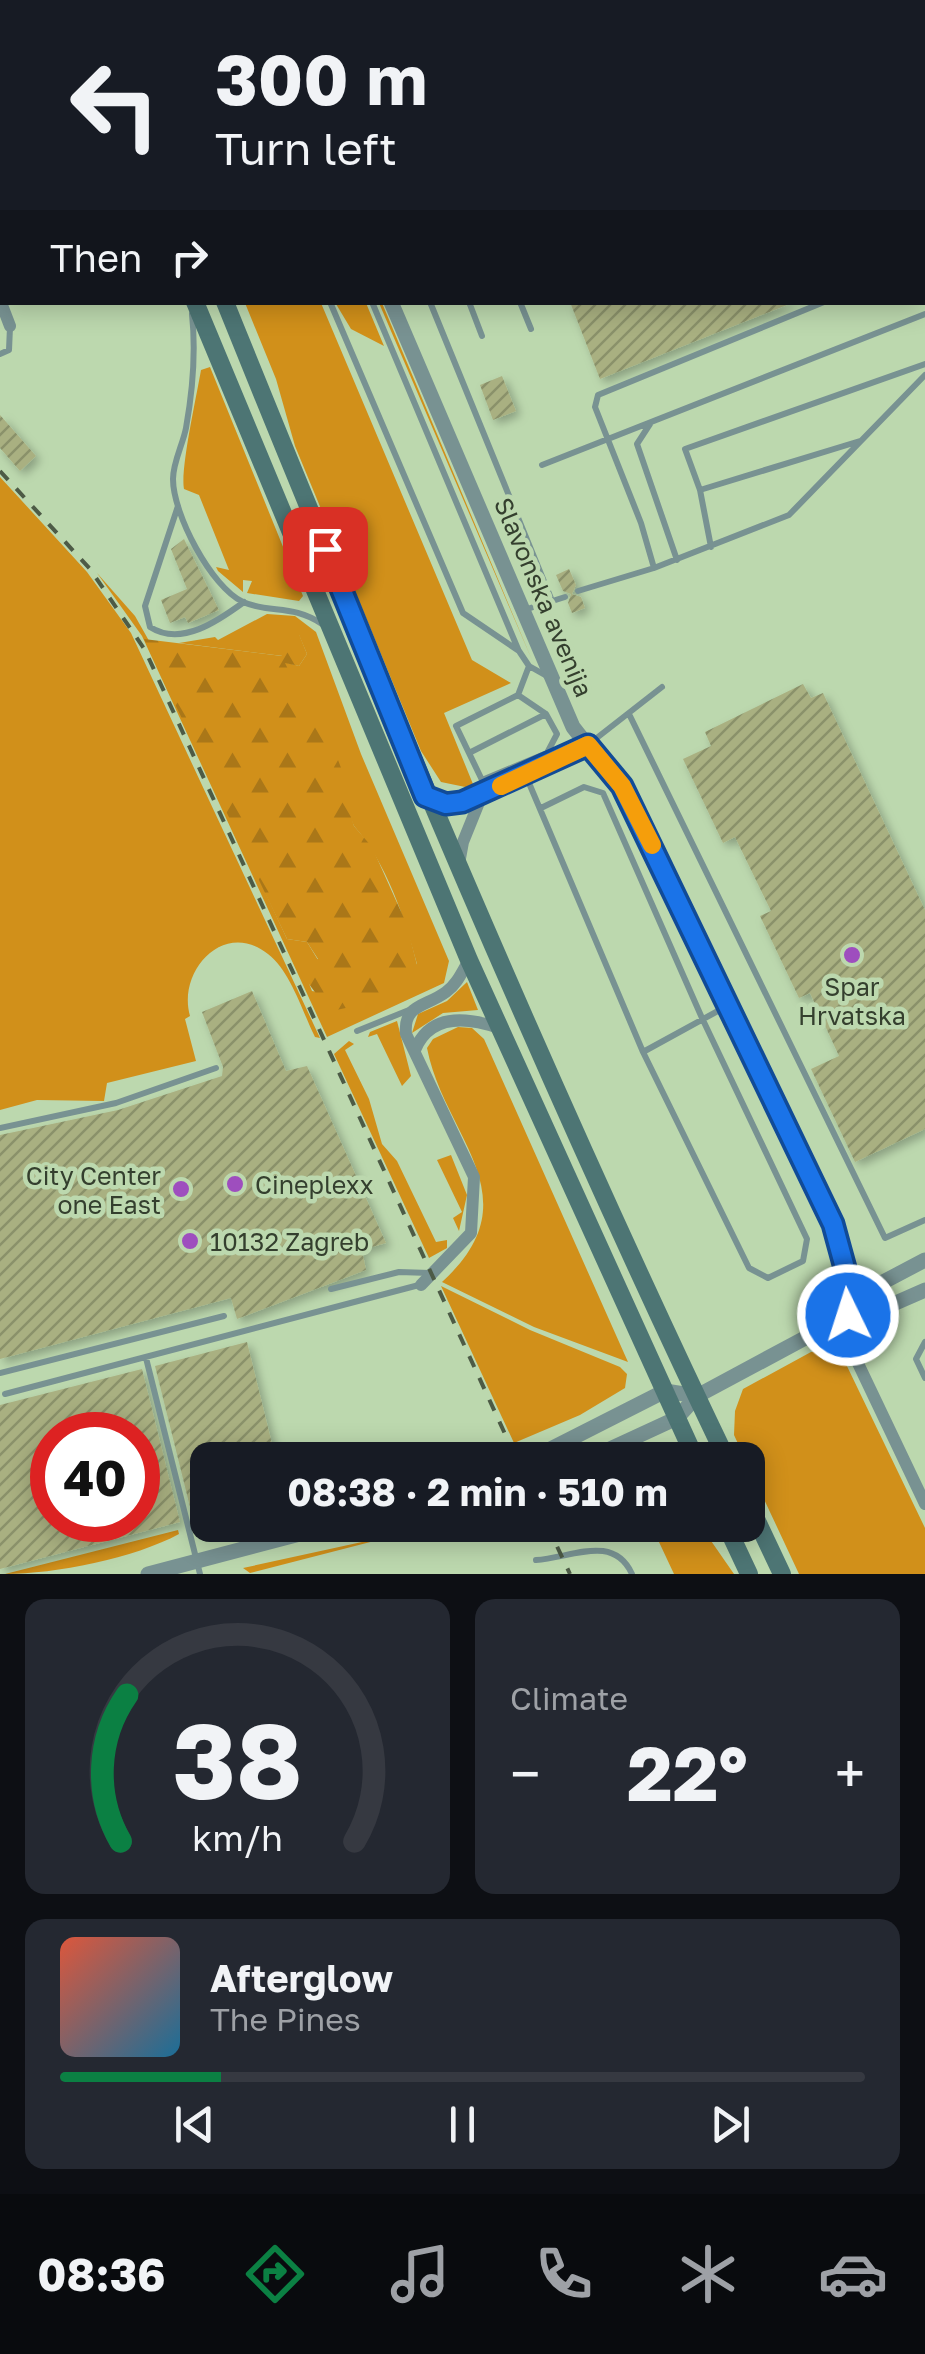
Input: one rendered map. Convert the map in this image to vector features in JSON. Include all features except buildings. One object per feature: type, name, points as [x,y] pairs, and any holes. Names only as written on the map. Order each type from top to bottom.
[{"type":"main road","points":[[194,305],[469,960],[688,1442]]},
{"type":"main road","points":[[226,305],[425,796],[719,1442]]},
{"type":"main road","points":[[765,1538],[782,1574]]},
{"type":"main road","points":[[734,1542],[749,1574]]},
{"type":"street","points":[[2,305],[10,326]]},
{"type":"street","name":"Slavonska avenija","points":[[392,305],[573,726],[628,796],[833,1224],[845,1268],[855,1357],[925,1504]]},
{"type":"street","points":[[425,796],[446,804],[482,796],[588,745]]},
{"type":"street","points":[[458,870],[463,842],[482,796]]},
{"type":"street","points":[[420,1285],[471,1233],[474,1176],[406,1034],[410,1010],[446,992],[469,960]]},
{"type":"street","points":[[415,1050],[427,1030],[454,1019],[469,1018],[499,1028]]},
{"type":"street","points":[[848,1315],[858,1298],[925,1260]]},
{"type":"street","points":[[845,1268],[863,1282],[879,1283]]},
{"type":"street","points":[[625,1442],[677,1418],[697,1396],[848,1315],[875,1312],[925,1290]]},
{"type":"street","points":[[565,1442],[665,1392],[697,1396]]},
{"type":"street","points":[[148,1574],[198,1568],[280,1542]]},
{"type":"lane","points":[[193,305],[195,360],[186,430],[173,480],[179,504],[209,573],[244,602],[301,610],[328,628]]},
{"type":"lane","points":[[331,305],[463,614],[519,650]]},
{"type":"lane","points":[[373,305],[519,650],[530,666],[551,678]]},
{"type":"lane","points":[[431,305],[552,601]]},
{"type":"lane","points":[[470,305],[482,336]]},
{"type":"lane","points":[[521,305],[532,329]]},
{"type":"lane","points":[[654,568],[641,523],[595,407],[598,396],[817,305]]},
{"type":"lane","points":[[542,465],[925,314]]},
{"type":"lane","points":[[0,354],[9,350],[10,326]]},
{"type":"lane","points":[[712,546],[700,490],[685,450],[925,364]]},
{"type":"lane","points":[[578,592],[677,560],[789,514],[925,375]]},
{"type":"lane","points":[[651,423],[637,444],[677,560]]},
{"type":"lane","points":[[700,490],[861,440]]},
{"type":"lane","points":[[179,504],[145,606],[150,627],[178,636],[220,619],[244,602]]},
{"type":"lane","points":[[523,610],[565,597]]},
{"type":"lane","points":[[518,695],[546,714],[557,734],[547,753],[482,780],[456,726],[518,695],[530,666]]},
{"type":"lane","points":[[588,745],[630,716],[662,687]]},
{"type":"lane","points":[[468,753],[546,714]]},
{"type":"lane","points":[[630,716],[885,1238],[925,1220]]},
{"type":"lane","points":[[525,775],[643,1052],[749,1268],[768,1278],[804,1261],[808,1240],[702,1018],[602,792],[584,788],[541,808]]},
{"type":"lane","points":[[643,1052],[728,1006]]},
{"type":"lane","points":[[357,1031],[410,1010]]},
{"type":"lane","points":[[0,1128],[116,1103],[216,1068]]},
{"type":"lane","points":[[332,1289],[399,1272],[432,1273]]},
{"type":"lane","points":[[5,1394],[420,1285]]},
{"type":"lane","points":[[0,1373],[224,1316]]},
{"type":"lane","points":[[925,1342],[916,1359],[925,1378]]},
{"type":"lane","points":[[146,1358],[198,1568]]},
{"type":"lane","points":[[536,1560],[602,1548],[620,1556],[632,1574]]},
{"type":"green space","points":[[246,305],[322,305],[472,660],[511,683],[444,713],[475,789],[441,782],[421,751],[295,446],[276,379]]},
{"type":"green space","points":[[337,305],[367,305],[384,346],[351,329]]},
{"type":"green space","points":[[380,305],[383,305],[532,660]]},
{"type":"green space","points":[[210,367],[303,596],[299,601],[247,593],[252,581],[243,580],[243,592],[218,571],[216,567],[229,570],[199,495],[184,489],[201,370]]},
{"type":"green space","points":[[0,477],[87,572],[131,633],[320,1038],[315,1037],[290,981],[268,954],[251,945],[221,946],[197,967],[191,982],[190,1016],[185,1019],[196,1061],[107,1083],[104,1101],[37,1100],[0,1110]]},
{"type":"green space","points":[[97,573],[135,616],[148,639],[287,939],[307,942],[318,960],[308,981],[312,991],[360,1000],[417,964],[393,891],[354,826],[284,662],[299,666],[307,654],[299,635],[283,656],[179,643],[215,637],[218,640],[267,614],[295,616],[316,632],[361,754],[449,961],[444,983],[327,1037],[142,636]]},
{"type":"green space","points":[[299,634],[307,654],[299,666],[285,663],[297,688],[315,700],[348,786],[346,800],[354,826],[372,847],[407,925],[417,965],[378,996],[329,1011],[300,972],[299,964],[318,959],[307,942],[287,939],[144,639],[282,656],[281,644]]},
{"type":"green space","points":[[467,982],[478,1010],[443,1013],[412,1033],[418,1014],[447,1001]]},
{"type":"green space","points":[[397,1021],[411,1076],[402,1086],[377,1034],[368,1037],[370,1032]]},
{"type":"green space","points":[[458,1027],[472,1028],[484,1039],[628,1362],[534,1327],[442,1282],[469,1251],[481,1222],[483,1194],[476,1166],[436,1080],[427,1048],[433,1039]]},
{"type":"green space","points":[[349,1041],[354,1044],[345,1050],[369,1099],[382,1144],[397,1161],[436,1242],[447,1240],[447,1248],[429,1258],[334,1054]]},
{"type":"green space","points":[[451,1155],[467,1195],[459,1231],[453,1218],[462,1212],[437,1160]]},
{"type":"green space","points":[[441,1286],[530,1330],[620,1367],[627,1374],[625,1388],[580,1415],[514,1442]]},
{"type":"green space","points":[[811,1352],[835,1352],[845,1362],[925,1528],[925,1574],[799,1574],[765,1501],[765,1442],[737,1442],[734,1435],[735,1411],[743,1389]]},
{"type":"green space","points":[[178,1530],[179,1534],[161,1543],[118,1557],[70,1568],[5,1574],[131,1542],[160,1542],[160,1535]]},
{"type":"green space","points":[[362,1542],[370,1542],[250,1573],[243,1568]]},
{"type":"green space","points":[[659,1542],[712,1542],[734,1574],[674,1574]]},
{"type":"railway","points":[[0,471],[90,569],[145,650],[509,1442]]},
{"type":"railway","points":[[555,1542],[570,1574]]},
{"type":"slow traffic","points":[[501,786],[588,745],[622,786],[652,845]]},
{"type":"place","name":"Spar Hrvatska","points":[[852,955]]},
{"type":"place","name":"Cineplexx","points":[[235,1184]]},
{"type":"place","name":"City Center one East","points":[[181,1189]]},
{"type":"place","name":"10132 Zagreb","points":[[190,1241]]},
{"type":"route","points":[[325,549],[425,796],[446,804],[482,796],[588,745],[622,786],[833,1224],[845,1268],[848,1315]]}]
